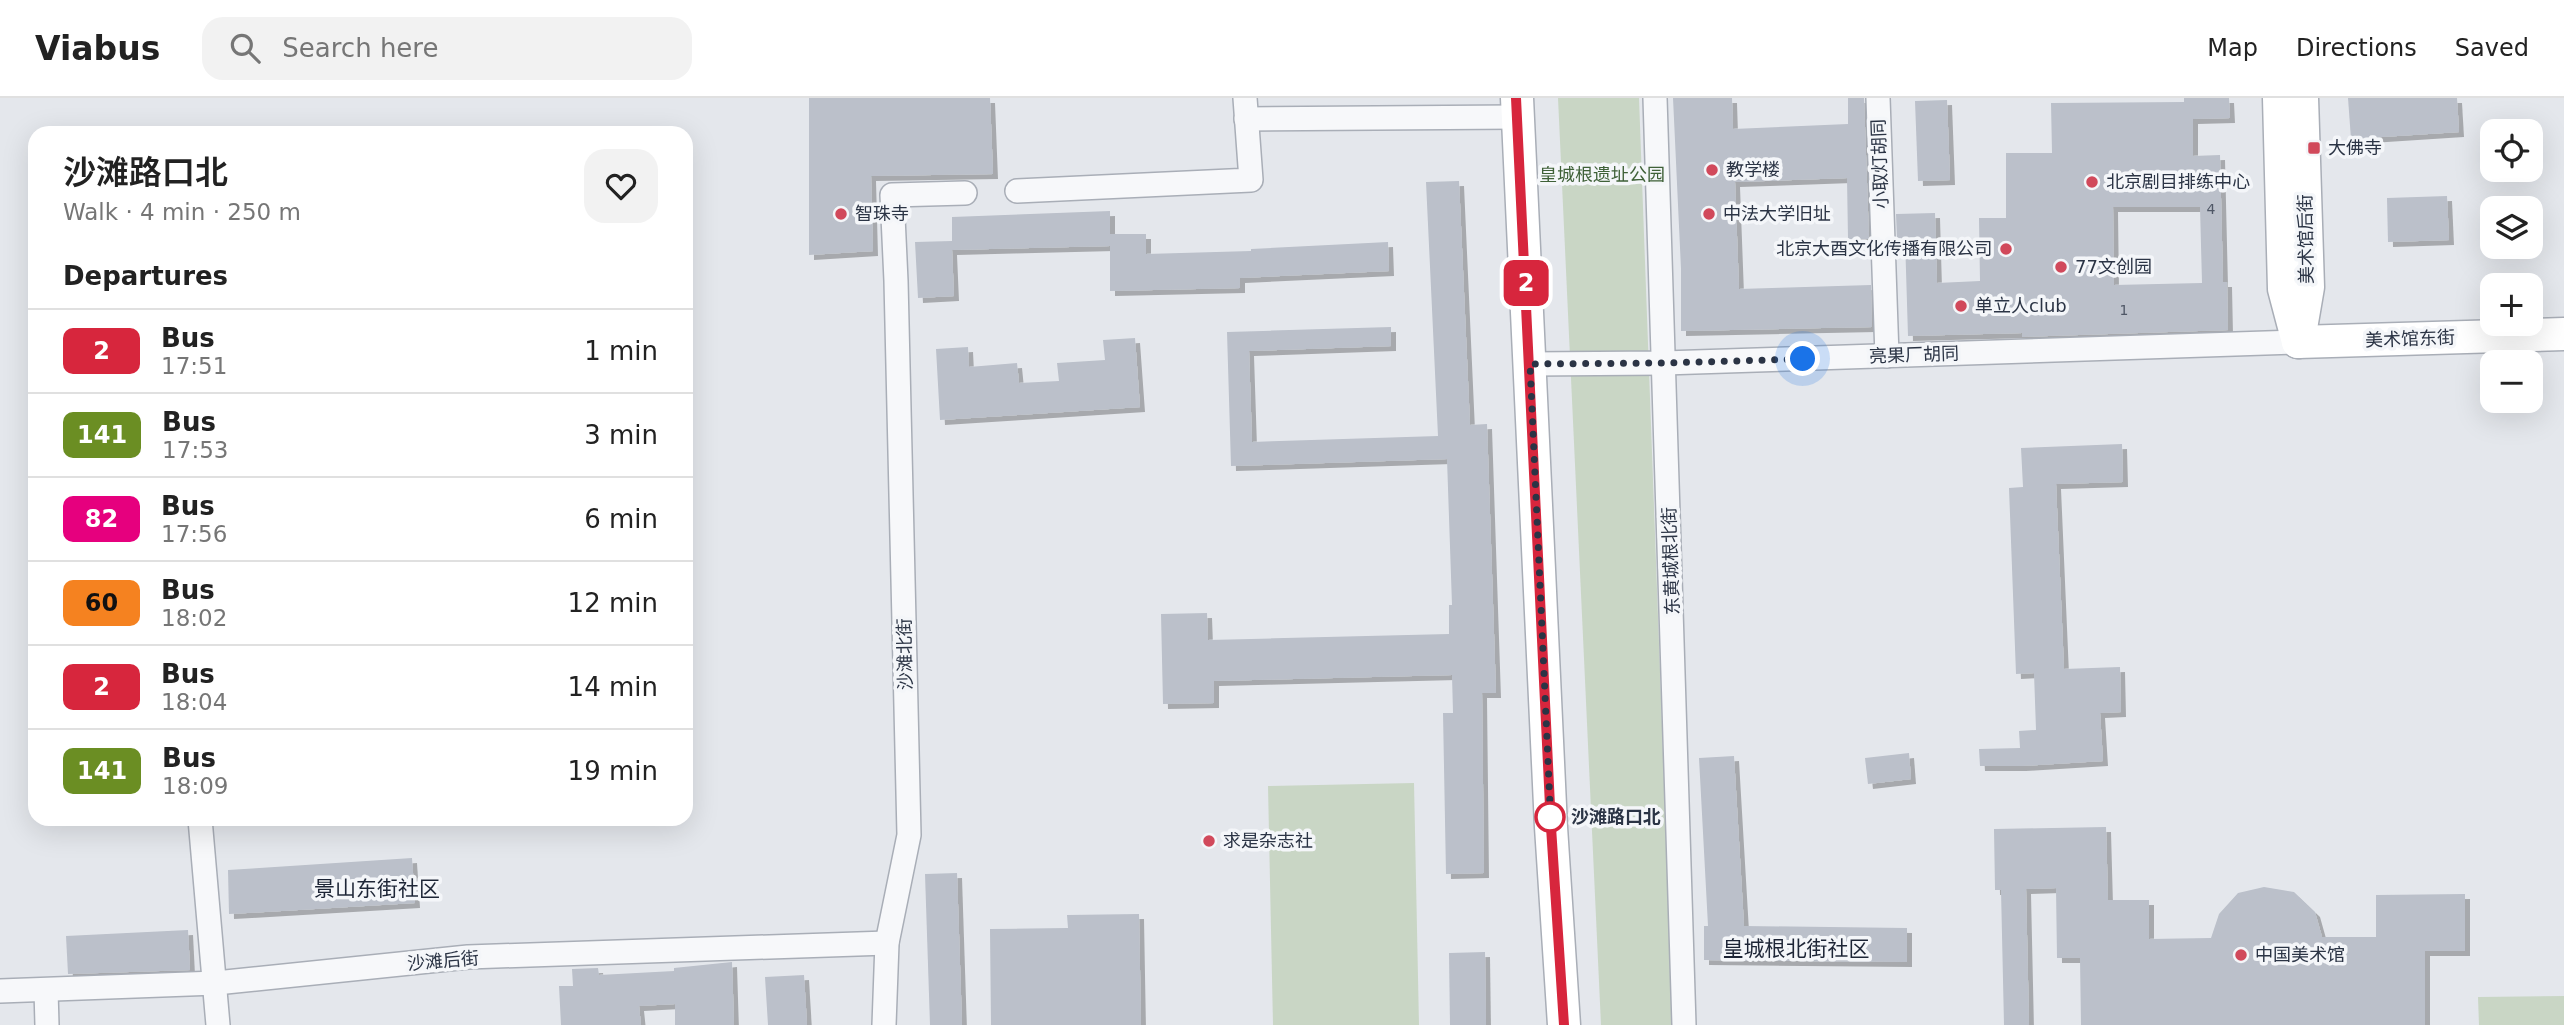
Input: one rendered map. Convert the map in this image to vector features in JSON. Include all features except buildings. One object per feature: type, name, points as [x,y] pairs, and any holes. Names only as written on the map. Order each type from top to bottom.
[{"type":"main road","name":"美术馆后街","points":[[2279,98],[2284,289],[2298,342]]},
{"type":"main road","name":"美术馆后街","points":[[2298,342],[2308,287],[2302,98]]},
{"type":"main road","points":[[1517,107],[1551,827],[1564,1025]]},
{"type":"main road","name":"美术馆东街","points":[[2298,342],[2564,334]]},
{"type":"street","name":"东黄城根北街","points":[[1655,98],[1684,1025]]},
{"type":"street","name":"小取灯胡同","points":[[1878,98],[1887,356]]},
{"type":"street","points":[[1017,191],[1251,180],[1246,109],[1517,107]]},
{"type":"street","name":"沙滩北街","points":[[884,1025],[887,943],[909,835],[892,195],[965,194]]},
{"type":"street","name":"亮果厂胡同","points":[[1530,364],[1664,363],[2298,342]]},
{"type":"street","points":[[201,826],[218,1025]]},
{"type":"street","name":"沙滩后街","points":[[0,991],[216,983],[468,957],[887,943]]},
{"type":"street","points":[[46,989],[47,1025]]},
{"type":"green space","name":"皇城根遗址公园","points":[[1558,98],[1639,98],[1673,1025],[1601,1025]]},
{"type":"green space","points":[[1414,783],[1419,1025],[1273,1025],[1268,786]]},
{"type":"green space","points":[[2564,996],[2564,1025],[2479,1025],[2478,997]]},
{"type":"bus line","name":"2","points":[[1516,98],[1551,827],[1564,1025]]},
{"type":"place","name":"大佛寺","points":[[2314,148]]},
{"type":"place","name":"教学楼","points":[[1712,170]]},
{"type":"place","name":"北京剧目排练中心","points":[[2092,182]]},
{"type":"place","name":"智珠寺","points":[[841,214]]},
{"type":"place","name":"中法大学旧址","points":[[1709,214]]},
{"type":"place","name":"北京大酉文化传播有限公司","points":[[2006,249]]},
{"type":"place","name":"77文创园","points":[[2061,267]]},
{"type":"place","name":"单立人club","points":[[1961,306]]},
{"type":"place","name":"沙滩路口北","points":[[1550,817]]},
{"type":"place","name":"求是杂志社","points":[[1209,841]]},
{"type":"place","name":"中国美术馆","points":[[2241,955]]},
{"type":"district","name":"景山东街社区","points":[[377,889]]},
{"type":"district","name":"皇城根北街社区","points":[[1796,949]]},
{"type":"route","points":[[1550,817],[1551,827],[1530,364],[1803,359]]}]
